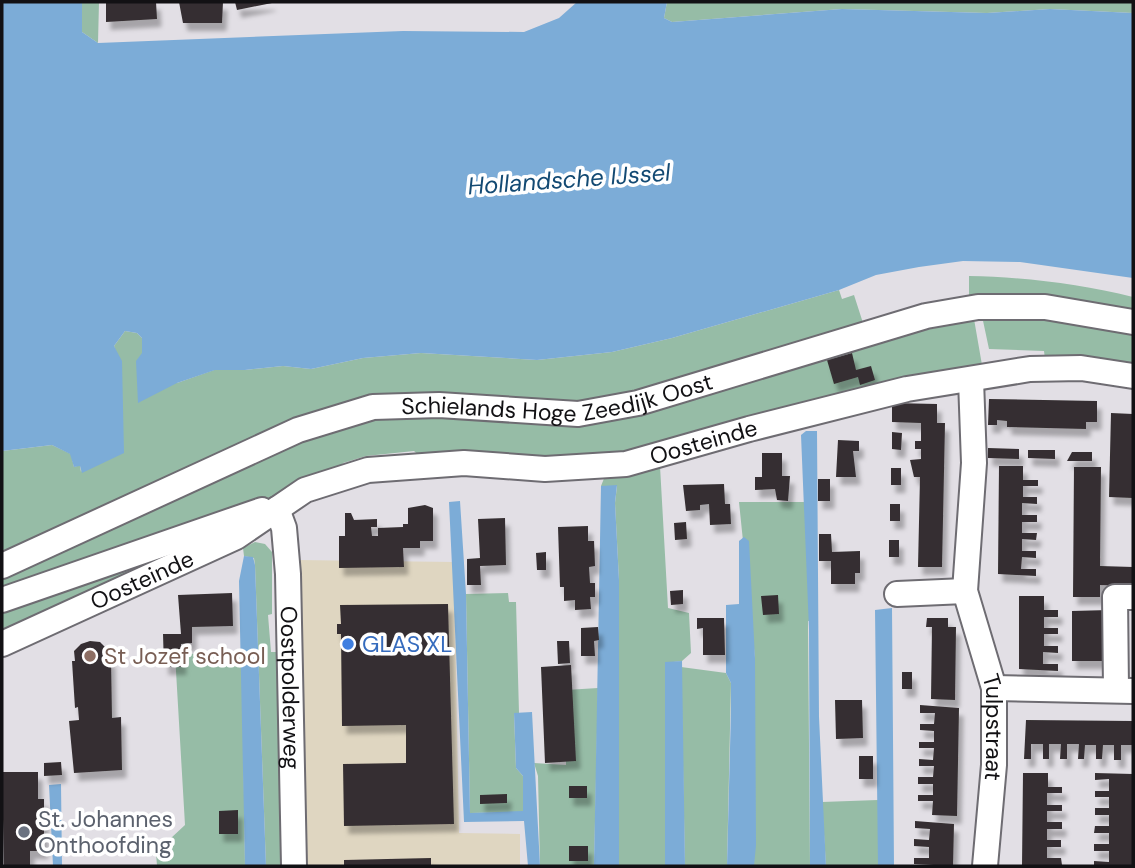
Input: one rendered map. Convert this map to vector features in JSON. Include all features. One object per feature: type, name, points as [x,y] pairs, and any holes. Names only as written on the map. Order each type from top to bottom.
[{"type":"street","name":"Schielands Hoge Zeedijk Oost","points":[[2,566],[298,430],[373,407],[439,405],[578,414],[638,403],[926,316],[978,307],[1045,307],[1133,323]]},
{"type":"street","name":"Oosteinde","points":[[2,644],[236,537],[305,490],[368,470],[464,463],[545,469],[626,464],[907,389],[1043,368],[1081,368],[1133,376]]},
{"type":"street","name":"Tulpstraat","points":[[971,380],[974,463],[965,591],[994,688],[994,765],[985,866]]},
{"type":"street","name":"Oosteinde","points":[[2,600],[248,514],[277,509]]},
{"type":"street","name":"Oostpolderweg","points":[[277,509],[284,528],[288,574],[294,866]]},
{"type":"street","points":[[897,594],[965,591]]},
{"type":"street","points":[[994,688],[1124,690],[1115,597],[1133,597]]},
{"type":"shaded area","points":[[297,560],[454,562],[459,833],[520,834],[520,866],[306,866]]},
{"type":"green space","points":[[82,2],[99,2],[98,43],[82,32]]},
{"type":"green space","points":[[667,2],[1133,2],[1133,13],[1050,9],[987,13],[842,9],[672,22],[664,18]]},
{"type":"green space","points":[[969,276],[1052,282],[1133,297],[1133,314],[969,299]]},
{"type":"green space","points":[[839,290],[842,299],[854,295],[863,323],[652,388],[603,399],[553,403],[417,396],[2,556],[2,451],[52,445],[71,454],[74,467],[80,465],[81,472],[116,352],[114,346],[125,331],[137,333],[142,338],[142,353],[177,383],[214,370],[283,366],[311,369],[363,358],[421,353],[537,360],[612,352],[672,338]]},
{"type":"green space","points":[[982,316],[1018,316],[1133,332],[1133,369],[1045,359],[1044,351],[989,349]]},
{"type":"green space","points":[[974,319],[982,365],[609,457],[422,458],[414,451],[366,456],[343,463],[339,471],[271,500],[262,499],[2,590],[2,577],[334,426],[399,414],[535,420]]},
{"type":"green space","points":[[660,466],[668,608],[689,613],[691,653],[682,661],[665,663],[665,866],[619,866],[617,486],[601,486],[605,476]]},
{"type":"green space","points":[[739,502],[812,502],[818,620],[808,621],[810,866],[754,866],[755,658]]},
{"type":"green space","points":[[255,542],[265,544],[272,552],[272,614],[268,615],[271,652],[281,652],[284,866],[266,866],[255,565],[254,558],[244,556],[243,548]]},
{"type":"green space","points":[[186,546],[2,637],[2,609]]},
{"type":"green space","points":[[508,593],[509,602],[516,602],[519,713],[514,713],[516,768],[523,776],[523,812],[470,813],[466,594]]},
{"type":"green space","points":[[242,653],[245,866],[157,866],[156,852],[185,825],[175,654]]},
{"type":"green space","points":[[681,667],[726,673],[731,683],[727,866],[685,866]]},
{"type":"green space","points":[[598,688],[594,866],[540,866],[538,776],[534,763],[566,765],[566,690]]},
{"type":"green space","points":[[878,800],[878,866],[826,866],[822,802]]},
{"type":"water","name":"Hollandsche IJssel","points":[[2,2],[82,2],[82,32],[98,43],[403,31],[524,32],[559,18],[577,2],[667,2],[664,18],[672,22],[842,9],[987,13],[1050,9],[1133,13],[1133,278],[1020,262],[963,261],[876,275],[839,290],[672,338],[612,352],[537,360],[421,353],[363,358],[311,369],[283,366],[215,370],[177,383],[138,403],[136,361],[142,353],[142,338],[137,333],[125,331],[114,346],[122,361],[124,453],[82,473],[80,466],[74,467],[70,454],[52,445],[2,451]]},
{"type":"water","points":[[806,431],[817,431],[819,717],[826,866],[810,866],[809,629],[801,435]]},
{"type":"water","points":[[617,485],[619,866],[594,866],[601,486]]},
{"type":"water","points":[[460,501],[466,594],[470,813],[523,811],[523,776],[516,768],[514,713],[532,712],[540,866],[528,866],[524,821],[464,822],[449,502]]},
{"type":"water","points":[[744,537],[749,541],[755,658],[756,845],[754,866],[727,866],[731,683],[726,673],[726,605],[739,604],[739,541]]},
{"type":"water","points":[[244,556],[253,557],[255,565],[266,866],[245,866],[239,581]]},
{"type":"water","points":[[892,608],[894,866],[878,866],[875,610]]},
{"type":"water","points":[[682,661],[685,866],[665,866],[665,662]]},
{"type":"water","points":[[61,784],[62,866],[53,866],[49,785]]},
{"type":"building","points":[[106,2],[156,2],[157,19],[106,22]]},
{"type":"building","points":[[179,2],[223,2],[222,23],[183,23]]},
{"type":"building","points":[[235,2],[271,2],[272,3],[237,10]]},
{"type":"building","points":[[852,353],[856,370],[871,366],[875,380],[860,385],[858,377],[834,384],[827,360]]},
{"type":"building","points":[[989,399],[1097,401],[1097,422],[1086,422],[1086,429],[1007,427],[1007,421],[997,420],[997,425],[988,425]]},
{"type":"building","points":[[892,403],[937,404],[937,423],[945,423],[942,567],[918,567],[920,477],[914,477],[910,460],[921,459],[921,449],[915,449],[915,441],[921,441],[921,423],[892,422]]},
{"type":"building","points":[[1111,413],[1133,414],[1133,498],[1109,497]]},
{"type":"building","points":[[892,432],[902,433],[901,450],[892,449]]},
{"type":"building","points":[[838,440],[859,441],[859,451],[853,451],[856,477],[836,477]]},
{"type":"building","points":[[988,448],[1019,449],[1019,459],[988,458]]},
{"type":"building","points":[[1028,450],[1055,450],[1055,459],[1028,458]]},
{"type":"building","points":[[1072,452],[1092,452],[1092,461],[1067,461]]},
{"type":"building","points":[[762,453],[782,453],[782,476],[790,476],[788,501],[777,500],[775,489],[755,490],[755,477],[762,477]]},
{"type":"building","points":[[999,466],[1023,466],[1023,480],[1038,480],[1038,486],[1023,486],[1023,497],[1037,497],[1037,504],[1022,503],[1022,515],[1037,515],[1037,522],[1022,522],[1022,533],[1037,533],[1036,540],[1022,539],[1022,551],[1036,551],[1036,558],[1022,557],[1021,569],[1036,569],[1036,576],[998,574]]},
{"type":"building","points":[[1074,467],[1101,467],[1100,566],[1133,567],[1133,586],[1100,585],[1100,597],[1073,597]]},
{"type":"building","points":[[891,468],[901,468],[901,485],[891,485]]},
{"type":"building","points":[[818,479],[830,479],[830,501],[818,501]]},
{"type":"building","points":[[724,484],[725,504],[730,504],[731,524],[710,525],[709,504],[700,505],[700,510],[686,511],[683,485]]},
{"type":"building","points":[[890,504],[900,504],[900,521],[890,521]]},
{"type":"building","points":[[425,505],[433,508],[433,541],[420,541],[420,548],[403,548],[404,567],[339,568],[339,536],[345,536],[345,513],[351,513],[354,520],[377,519],[377,527],[371,527],[372,536],[378,536],[378,528],[403,527],[403,524],[408,524],[408,508]]},
{"type":"building","points":[[505,518],[506,565],[480,566],[481,585],[467,585],[467,559],[480,558],[478,519]]},
{"type":"building","points":[[686,522],[687,539],[675,540],[674,523]]},
{"type":"building","points":[[588,526],[588,541],[594,541],[595,566],[589,567],[590,583],[595,583],[595,597],[590,597],[591,609],[575,610],[575,600],[564,601],[564,587],[560,587],[558,527]]},
{"type":"building","points":[[819,534],[831,534],[832,552],[860,551],[860,573],[855,573],[855,584],[831,584],[831,561],[819,561]]},
{"type":"building","points":[[889,540],[899,540],[899,557],[889,557]]},
{"type":"building","points":[[546,552],[546,570],[537,570],[536,553]]},
{"type":"building","points":[[683,590],[683,604],[671,605],[670,591]]},
{"type":"building","points":[[232,593],[233,626],[192,627],[192,643],[181,644],[182,667],[164,667],[163,634],[181,634],[178,595]]},
{"type":"building","points":[[778,595],[779,614],[763,615],[761,596]]},
{"type":"building","points":[[1019,596],[1044,596],[1044,610],[1058,610],[1058,617],[1044,617],[1044,628],[1058,628],[1058,634],[1044,634],[1044,646],[1058,646],[1058,653],[1043,652],[1043,664],[1058,664],[1058,671],[1019,669]]},
{"type":"building","points":[[448,604],[454,824],[344,826],[343,764],[406,763],[406,725],[342,726],[341,634],[337,634],[337,624],[341,624],[340,605]]},
{"type":"building","points":[[1109,610],[1109,661],[1072,661],[1072,611]]},
{"type":"building","points":[[697,618],[724,618],[725,655],[703,655],[703,628],[697,629]]},
{"type":"building","points":[[927,618],[948,618],[948,627],[956,627],[955,700],[931,699],[932,627],[926,627]]},
{"type":"building","points":[[598,627],[599,640],[594,641],[595,656],[581,656],[581,628]]},
{"type":"building","points":[[557,641],[569,641],[570,663],[558,664]]},
{"type":"building","points":[[100,642],[107,649],[108,659],[111,659],[112,718],[121,717],[122,770],[74,773],[69,721],[79,720],[78,707],[75,708],[72,661],[75,661],[74,651],[81,644]]},
{"type":"building","points":[[571,665],[576,761],[545,763],[541,667]]},
{"type":"building","points":[[902,672],[912,672],[912,689],[902,689]]},
{"type":"building","points":[[835,700],[862,700],[863,738],[836,739]]},
{"type":"building","points":[[920,705],[959,708],[957,816],[932,815],[933,801],[918,801],[918,795],[933,795],[933,784],[918,784],[918,777],[933,777],[934,766],[919,766],[919,759],[933,760],[934,748],[919,748],[919,742],[934,742],[934,731],[920,730],[920,724],[934,724],[935,713],[920,713]]},
{"type":"building","points":[[1026,720],[1133,721],[1133,745],[1121,745],[1121,760],[1114,760],[1114,745],[1103,745],[1102,759],[1096,759],[1096,745],[1085,745],[1084,759],[1078,759],[1079,744],[1067,744],[1067,759],[1060,759],[1061,744],[1049,744],[1049,759],[1043,759],[1043,744],[1031,744],[1031,759],[1024,759]]},
{"type":"building","points":[[859,756],[873,756],[873,779],[859,779]]},
{"type":"building","points":[[61,762],[62,775],[44,776],[44,763]]},
{"type":"building","name":"St. Johannes Onthoofding","points":[[2,772],[38,772],[38,799],[44,799],[44,851],[30,851],[30,866],[4,866]]},
{"type":"building","points":[[1023,773],[1048,773],[1048,787],[1062,787],[1062,793],[1047,793],[1047,805],[1062,805],[1062,811],[1047,811],[1047,822],[1062,822],[1062,829],[1047,829],[1047,840],[1061,840],[1061,847],[1047,847],[1047,858],[1061,858],[1062,865],[1022,866]]},
{"type":"building","points":[[1095,773],[1133,774],[1133,866],[1094,866],[1094,861],[1109,862],[1109,851],[1094,851],[1094,844],[1109,844],[1109,833],[1094,833],[1095,826],[1109,826],[1109,815],[1095,815],[1095,808],[1109,808],[1109,797],[1095,797],[1095,791],[1109,791],[1109,779],[1095,780]]},
{"type":"building","points":[[569,786],[587,786],[587,798],[569,798]]},
{"type":"building","points":[[507,794],[507,803],[480,804],[480,795]]},
{"type":"building","points":[[238,810],[238,834],[219,834],[219,811]]},
{"type":"building","points":[[915,821],[954,824],[953,866],[914,864],[914,858],[929,858],[929,847],[914,846],[914,839],[929,840],[930,829],[915,828]]},
{"type":"building","points":[[569,846],[588,846],[588,861],[569,861]]},
{"type":"building","points":[[431,858],[431,866],[344,866],[344,860]]},
{"type":"place","name":"GLAS XL","points":[[348,644]]},
{"type":"place","name":"St Jozef school","points":[[90,656]]},
{"type":"place","name":"St. Johannes Onthoofding","points":[[24,832]]}]
